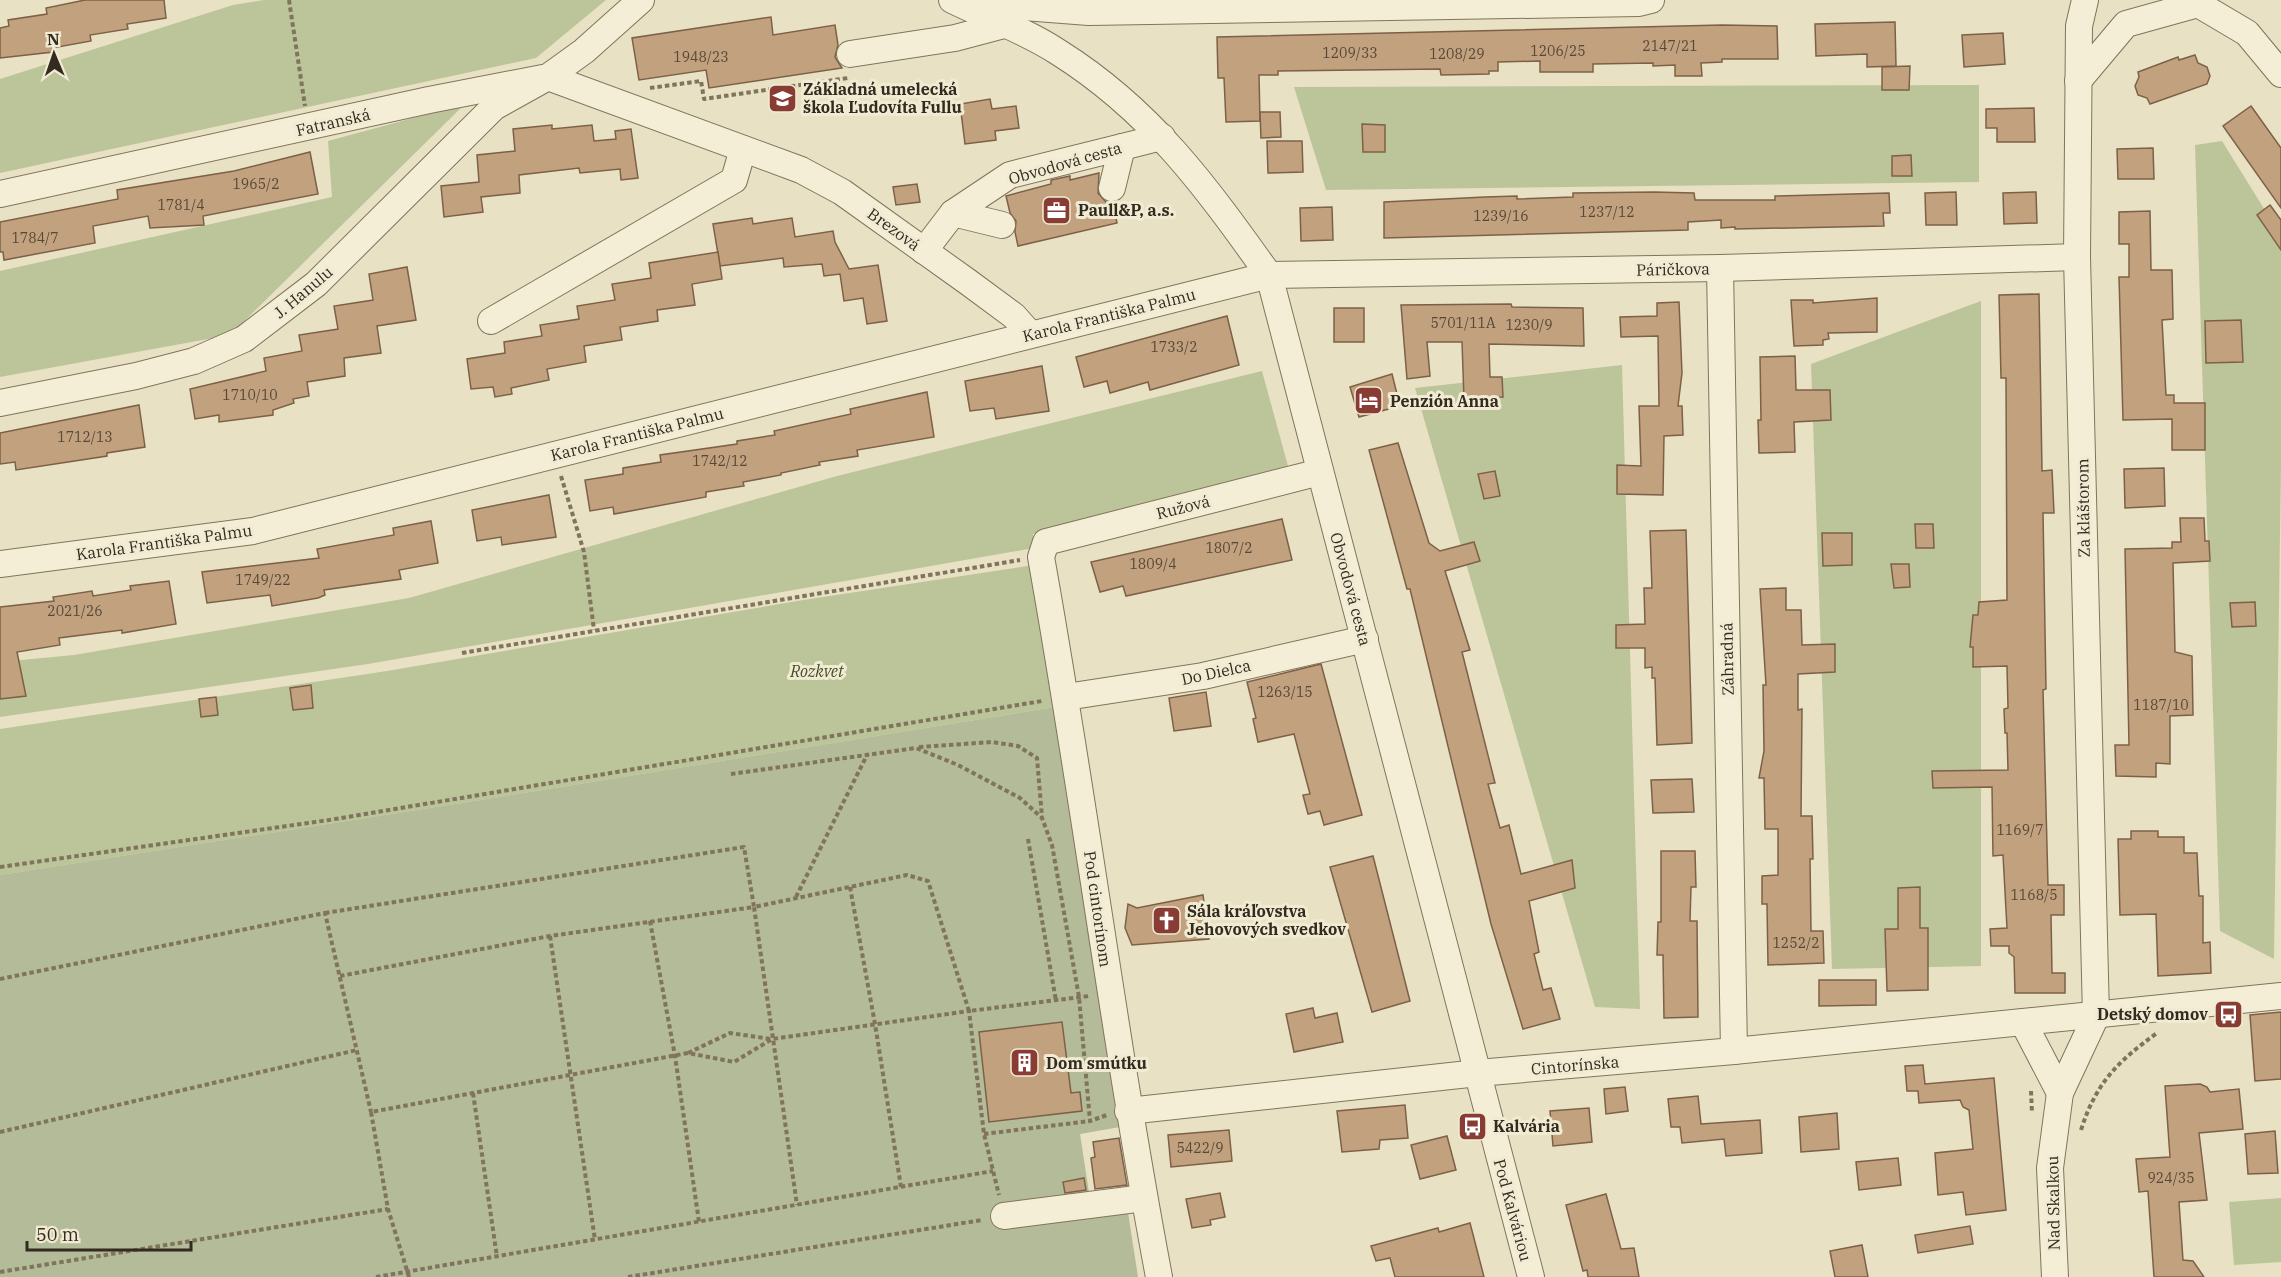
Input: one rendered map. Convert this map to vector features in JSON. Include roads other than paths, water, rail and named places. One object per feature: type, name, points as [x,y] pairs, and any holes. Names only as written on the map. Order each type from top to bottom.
[{"type":"street","name":"Fatranská","points":[[0,194],[548,77],[584,51],[641,0]]},
{"type":"street","points":[[957,1],[1089,12],[1640,3],[1651,0]]},
{"type":"street","name":"Za kláštorom","points":[[2085,0],[2079,26],[2077,257],[2096,1016]]},
{"type":"street","name":"Obvodová cesta","points":[[957,1],[1058,51],[1132,106],[1199,178],[1269,275],[1478,1073]]},
{"type":"street","points":[[2078,81],[2126,24],[2192,2],[2247,33],[2281,74]]},
{"type":"street","points":[[851,66],[1004,25]]},
{"type":"street","name":"Brezová","points":[[548,77],[801,170],[842,192],[1014,316],[1030,334]]},
{"type":"street","name":"J. Hanulu","points":[[0,403],[136,376],[194,361],[244,339],[316,284],[494,107],[548,77]]},
{"type":"street","name":"Obvodová cesta","points":[[924,251],[953,213],[1010,175],[1162,137]]},
{"type":"street","points":[[1112,188],[1122,147]]},
{"type":"street","points":[[491,321],[734,180],[743,149]]},
{"type":"street","points":[[953,213],[1002,225]]},
{"type":"street","name":"Páričkova","points":[[1269,275],[1720,268],[2077,257]]},
{"type":"street","name":"Záhradná","points":[[1720,268],[1734,1051]]},
{"type":"street","name":"Karola Františka Palmu","points":[[0,564],[253,531],[1269,275]]},
{"type":"street","name":"Ružová","points":[[1044,549],[1320,472]]},
{"type":"street","name":"Pod cintorínom","points":[[1044,549],[1128,1111],[1159,1277]]},
{"type":"street","name":"Do Dielca","points":[[1066,697],[1203,676],[1365,639]]},
{"type":"street","name":"Cintorínska","points":[[1128,1111],[1478,1073],[1734,1051],[2281,996]]},
{"type":"street","name":"Nad Skalkou","points":[[2055,1277],[2050,1168],[2060,1093],[2096,1016]]},
{"type":"street","points":[[2023,1022],[2060,1093]]},
{"type":"street","name":"Pod Kalváriou","points":[[1478,1073],[1531,1277]]},
{"type":"street","points":[[1004,1216],[1144,1198]]},
{"type":"place","name":"Základná umelecká škola Ľudovíta Fullu","points":[[782,98]]},
{"type":"place","name":"Paull&P, a.s.","points":[[1057,210]]},
{"type":"place","name":"Penzión Anna","points":[[1369,401]]},
{"type":"place","name":"Sála kráľovstva Jehovových svedkov","points":[[1166,920]]},
{"type":"place","name":"Detský domov","points":[[2229,1014]]},
{"type":"place","name":"Dom smútku","points":[[1025,1063]]},
{"type":"place","name":"Kalvária","points":[[1472,1126]]},
{"type":"park label","name":"Rozkvet","points":[[817,671]]}]
